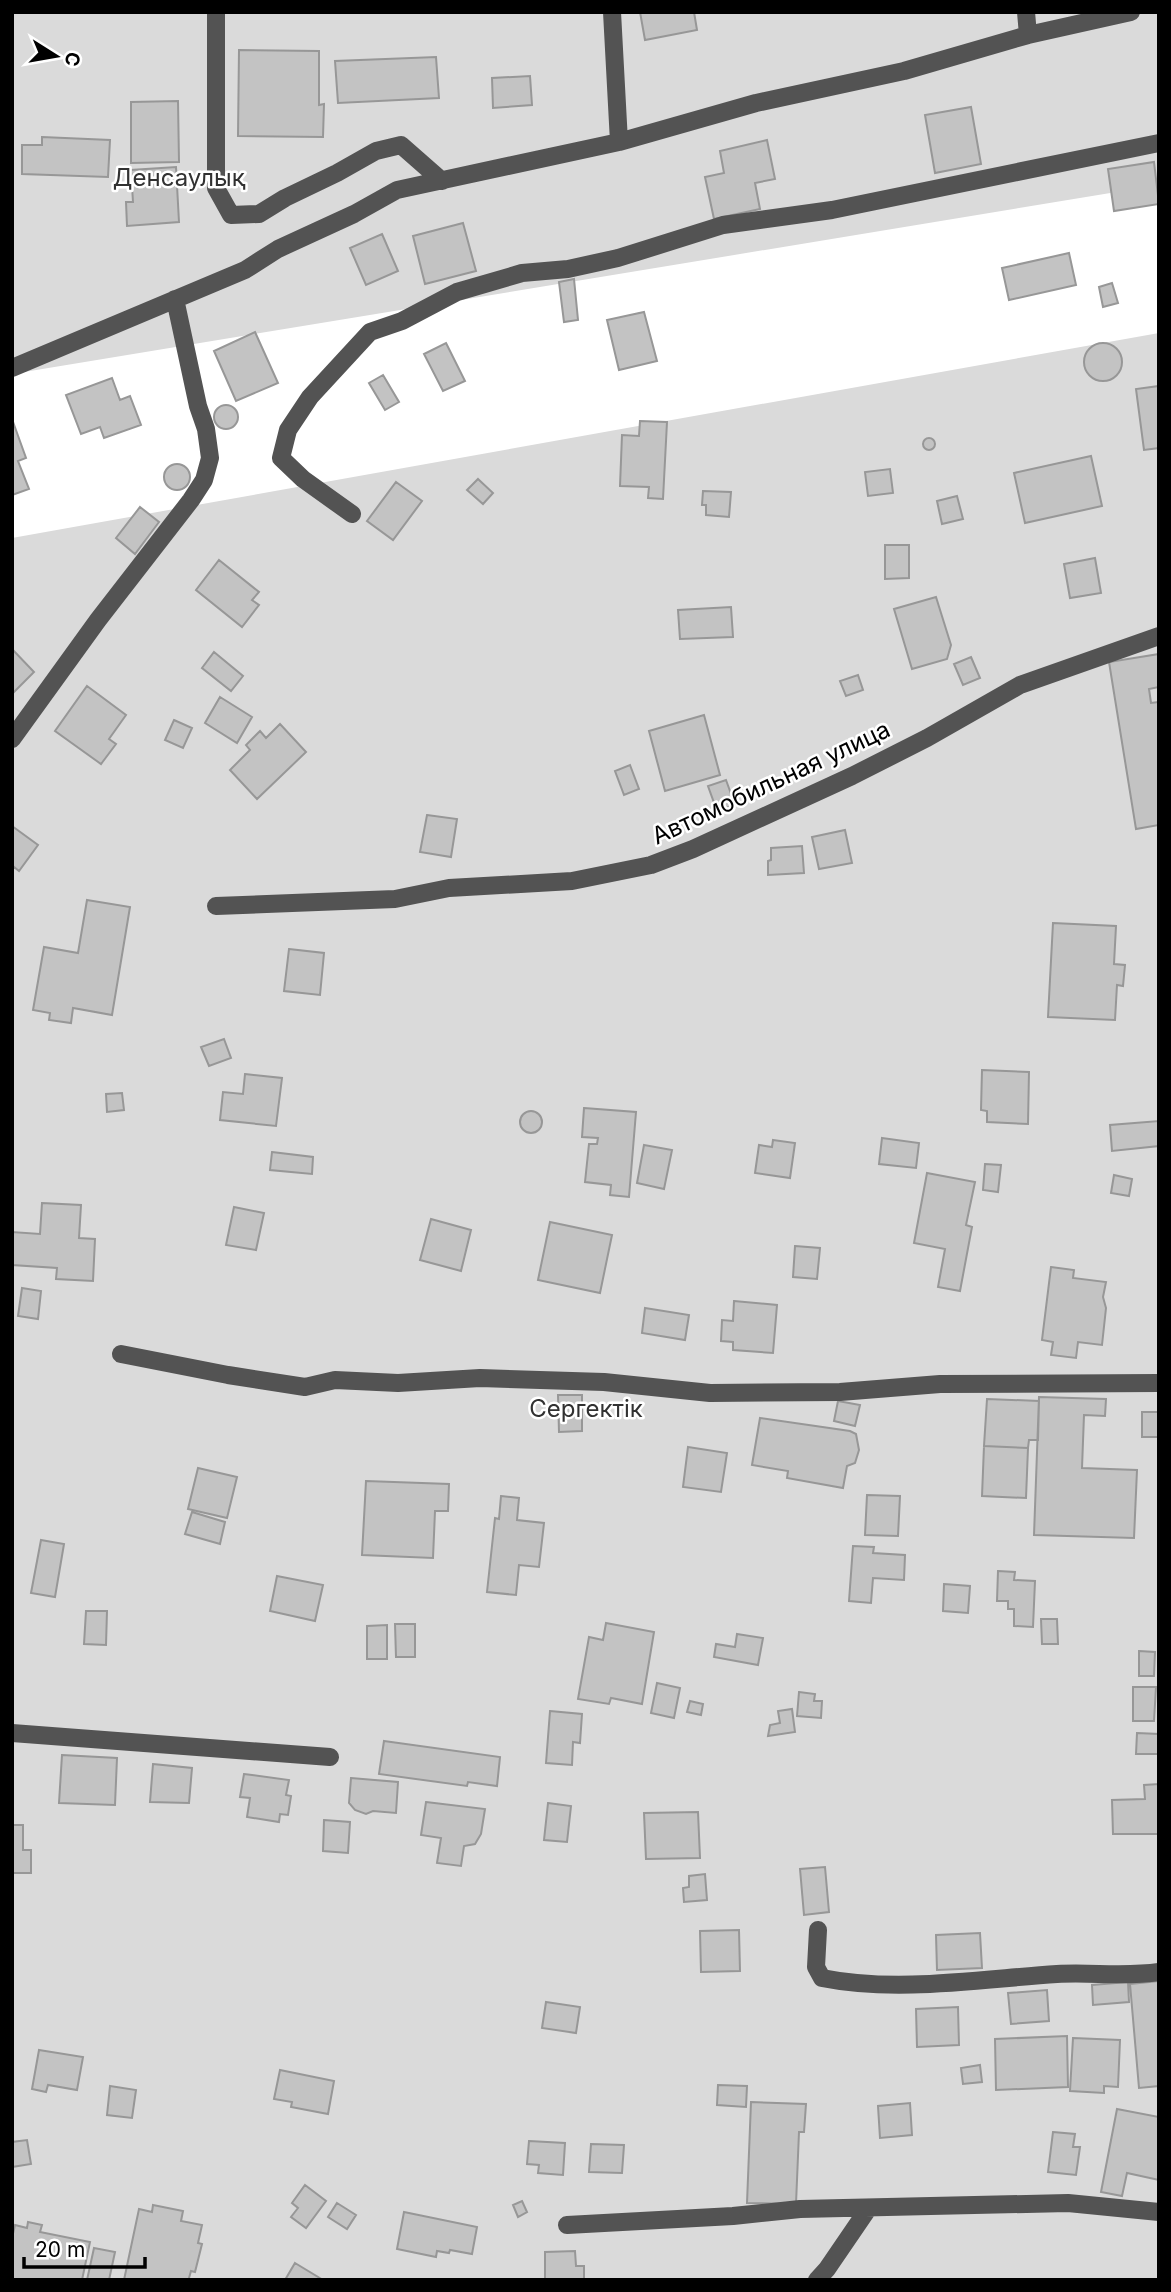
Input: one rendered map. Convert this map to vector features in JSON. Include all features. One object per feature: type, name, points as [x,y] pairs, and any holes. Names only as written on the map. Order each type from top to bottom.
[{"type":"street","points":[[216,12],[216,188],[231,215],[259,214],[376,151],[401,145],[442,181]]},
{"type":"street","points":[[612,12],[618,142]]},
{"type":"street","points":[[1026,12],[1028,35]]},
{"type":"street","points":[[12,368],[245,270],[278,248],[354,214],[397,190],[618,142],[756,103],[904,71],[1028,35],[1131,12]]},
{"type":"street","points":[[352,514],[303,479],[281,458],[288,430],[310,397],[370,332],[402,321],[457,292],[522,273],[568,269],[618,258],[723,225],[845,207],[1159,143]]},
{"type":"street","points":[[12,739],[204,480],[210,458],[206,429],[198,406],[175,299]]},
{"type":"street","name":"Автомобильная улица","points":[[216,906],[395,899],[449,888],[572,881],[651,865],[694,849],[852,776],[927,738],[1020,685],[1159,636]]},
{"type":"street","points":[[121,1354],[305,1387],[335,1380],[398,1383],[480,1378],[604,1382],[710,1393],[840,1392],[940,1384],[1159,1383]]},
{"type":"street","points":[[12,1733],[330,1757]]},
{"type":"street","points":[[818,1930],[816,1967],[822,1978],[848,1983],[977,1981],[1059,1974],[1143,1975],[1159,1972]]},
{"type":"street","points":[[567,2225],[733,2216],[800,2209],[1068,2203],[1159,2211]]},
{"type":"street","points":[[817,2280],[868,2209]]},
{"type":"green space","name":"Денсаулық","points":[[12,12],[1159,12],[1159,185],[12,374]]},
{"type":"green space","name":"Сергектік","points":[[1159,333],[1159,2280],[12,2280],[12,538]]},
{"type":"building","points":[[640,12],[694,12],[697,30],[645,40]]},
{"type":"building","points":[[239,50],[319,51],[319,105],[324,104],[323,137],[238,136]]},
{"type":"building","points":[[436,57],[439,98],[338,103],[335,61]]},
{"type":"building","points":[[530,76],[532,105],[493,108],[492,78]]},
{"type":"building","points":[[178,101],[179,162],[131,163],[131,102]]},
{"type":"building","points":[[971,107],[981,164],[935,173],[925,115]]},
{"type":"building","points":[[42,137],[110,140],[108,177],[22,174],[22,145],[42,145]]},
{"type":"building","points":[[767,140],[775,179],[755,183],[760,209],[714,219],[705,177],[724,173],[720,151]]},
{"type":"building","points":[[1154,162],[1159,204],[1114,211],[1108,169]]},
{"type":"building","points":[[176,167],[179,222],[127,226],[126,202],[133,202],[131,170]]},
{"type":"building","points":[[463,223],[476,271],[425,284],[413,236]]},
{"type":"building","points":[[382,234],[398,271],[366,285],[350,248]]},
{"type":"building","points":[[1069,253],[1076,285],[1009,300],[1002,268]]},
{"type":"building","points":[[574,279],[578,320],[564,322],[559,282]]},
{"type":"building","points":[[1112,283],[1118,303],[1103,307],[1099,287]]},
{"type":"building","points":[[644,312],[657,361],[619,370],[607,320]]},
{"type":"building","points":[[255,332],[278,383],[236,401],[214,351]]},
{"type":"building","points":[[446,343],[465,381],[443,391],[424,354]]},
{"type":"building","points":[[1103,343],[1117,348],[1122,362],[1117,376],[1103,381],[1089,376],[1084,362],[1089,348]]},
{"type":"building","points":[[383,375],[399,402],[385,410],[369,383]]},
{"type":"building","points":[[112,378],[120,400],[130,396],[141,425],[104,438],[100,427],[81,434],[66,395]]},
{"type":"building","points":[[1159,386],[1159,448],[1144,450],[1136,389]]},
{"type":"building","points":[[226,405],[235,408],[238,417],[235,426],[226,429],[217,426],[214,417],[217,408]]},
{"type":"building","points":[[12,419],[26,458],[18,461],[29,489],[12,495]]},
{"type":"building","points":[[640,421],[667,422],[663,499],[648,498],[649,487],[620,486],[622,435],[639,436]]},
{"type":"building","points":[[924,439],[934,439],[934,449],[924,449]]},
{"type":"building","points":[[1091,456],[1102,506],[1025,523],[1014,473]]},
{"type":"building","points":[[177,464],[186,468],[190,477],[186,486],[177,490],[168,486],[164,477],[168,468]]},
{"type":"building","points":[[890,469],[893,493],[868,496],[865,472]]},
{"type":"building","points":[[478,479],[493,493],[483,504],[467,490]]},
{"type":"building","points":[[396,482],[422,501],[393,540],[367,521]]},
{"type":"building","points":[[703,491],[731,492],[729,517],[706,515],[706,505],[702,505]]},
{"type":"building","points":[[957,496],[963,519],[942,524],[937,501]]},
{"type":"building","points":[[140,507],[159,522],[135,554],[116,538]]},
{"type":"building","points":[[885,545],[909,545],[909,578],[885,579]]},
{"type":"building","points":[[1095,558],[1101,593],[1070,598],[1064,564]]},
{"type":"building","points":[[219,560],[259,592],[252,600],[259,605],[242,627],[196,590]]},
{"type":"building","points":[[936,597],[951,645],[947,659],[912,669],[894,609]]},
{"type":"building","points":[[731,607],[733,637],[680,639],[678,610]]},
{"type":"building","points":[[12,649],[34,672],[12,694]]},
{"type":"building","points":[[214,652],[243,676],[231,691],[202,668]]},
{"type":"building","points":[[1159,654],[1159,687],[1149,689],[1151,703],[1159,702],[1159,825],[1136,829],[1109,662]]},
{"type":"building","points":[[971,657],[980,678],[963,685],[954,664]]},
{"type":"building","points":[[858,675],[863,690],[846,696],[840,681]]},
{"type":"building","points":[[87,686],[126,715],[109,739],[116,744],[101,764],[55,731]]},
{"type":"building","points":[[220,697],[252,717],[237,743],[205,723]]},
{"type":"building","points":[[704,715],[720,775],[665,791],[649,731]]},
{"type":"building","points":[[174,720],[192,728],[183,748],[165,740]]},
{"type":"building","points":[[280,724],[306,752],[257,799],[230,770],[250,750],[246,745],[260,731],[266,738]]},
{"type":"building","points":[[630,765],[639,789],[624,795],[615,771]]},
{"type":"building","points":[[726,780],[735,805],[717,811],[708,786]]},
{"type":"building","points":[[427,815],[457,819],[451,857],[420,852]]},
{"type":"building","points":[[12,826],[38,845],[19,871],[14,867],[12,870]]},
{"type":"building","points":[[845,830],[852,863],[819,869],[812,837]]},
{"type":"building","points":[[802,846],[804,873],[768,875],[771,848]]},
{"type":"building","points":[[87,900],[130,907],[112,1015],[73,1008],[71,1023],[49,1020],[50,1013],[33,1010],[44,947],[78,953]]},
{"type":"building","points":[[1053,923],[1116,926],[1114,964],[1125,965],[1123,986],[1117,985],[1115,1020],[1048,1017]]},
{"type":"building","points":[[289,949],[324,953],[320,995],[284,991]]},
{"type":"building","points":[[224,1039],[231,1058],[209,1066],[201,1047]]},
{"type":"building","points":[[982,1070],[1029,1072],[1028,1124],[987,1122],[987,1111],[981,1110]]},
{"type":"building","points":[[245,1074],[282,1078],[276,1126],[220,1120],[223,1092],[243,1094]]},
{"type":"building","points":[[122,1093],[124,1110],[107,1112],[106,1094]]},
{"type":"building","points":[[584,1108],[636,1112],[629,1197],[610,1195],[611,1185],[585,1182],[589,1144],[597,1144],[598,1138],[582,1137]]},
{"type":"building","points":[[531,1111],[539,1114],[542,1122],[539,1130],[531,1133],[523,1130],[520,1122],[523,1114]]},
{"type":"building","points":[[1159,1121],[1159,1146],[1112,1151],[1110,1125]]},
{"type":"building","points":[[882,1138],[919,1143],[916,1168],[879,1164]]},
{"type":"building","points":[[773,1140],[795,1143],[790,1178],[755,1173],[759,1145],[772,1147]]},
{"type":"building","points":[[644,1145],[672,1150],[664,1189],[637,1183]]},
{"type":"building","points":[[272,1152],[313,1157],[312,1174],[270,1170]]},
{"type":"building","points":[[985,1164],[1001,1165],[998,1192],[983,1190]]},
{"type":"building","points":[[927,1173],[975,1182],[966,1225],[972,1227],[960,1291],[938,1287],[945,1249],[914,1243]]},
{"type":"building","points":[[1114,1175],[1132,1179],[1129,1196],[1111,1193]]},
{"type":"building","points":[[42,1203],[81,1205],[79,1238],[95,1239],[93,1281],[56,1279],[57,1268],[12,1265],[12,1232],[40,1234]]},
{"type":"building","points":[[234,1207],[264,1213],[256,1250],[226,1245]]},
{"type":"building","points":[[431,1219],[471,1230],[461,1271],[420,1260]]},
{"type":"building","points":[[550,1222],[612,1235],[600,1293],[538,1280]]},
{"type":"building","points":[[795,1246],[820,1248],[817,1279],[793,1277]]},
{"type":"building","points":[[1051,1267],[1074,1270],[1073,1278],[1106,1282],[1102,1345],[1078,1342],[1076,1358],[1051,1355],[1053,1342],[1042,1340]]},
{"type":"building","points":[[22,1288],[41,1291],[38,1319],[18,1316]]},
{"type":"building","points":[[734,1301],[777,1305],[773,1353],[733,1350],[733,1342],[721,1341],[722,1320],[733,1321]]},
{"type":"building","points":[[645,1308],[689,1315],[685,1340],[642,1333]]},
{"type":"building","points":[[558,1395],[582,1395],[582,1431],[559,1432]]},
{"type":"building","points":[[1039,1397],[1106,1399],[1105,1416],[1084,1415],[1082,1468],[1137,1470],[1134,1538],[1034,1535]]},
{"type":"building","points":[[987,1399],[1039,1401],[1038,1440],[1029,1440],[1028,1448],[984,1446]]},
{"type":"building","points":[[838,1401],[860,1405],[855,1426],[834,1421]]},
{"type":"building","points":[[1142,1412],[1159,1412],[1159,1437],[1142,1437]]},
{"type":"building","points":[[760,1418],[856,1434],[859,1450],[855,1463],[847,1466],[843,1488],[787,1478],[788,1471],[752,1465]]},
{"type":"building","points":[[984,1446],[1028,1448],[1026,1498],[982,1496]]},
{"type":"building","points":[[688,1447],[727,1453],[721,1492],[683,1487]]},
{"type":"building","points":[[198,1468],[237,1477],[227,1518],[188,1509]]},
{"type":"building","points":[[366,1481],[449,1484],[448,1511],[435,1511],[433,1558],[362,1555]]},
{"type":"building","points":[[867,1495],[900,1496],[898,1536],[865,1535]]},
{"type":"building","points":[[501,1496],[519,1498],[517,1520],[544,1523],[539,1567],[519,1565],[516,1595],[487,1592],[495,1518],[499,1519]]},
{"type":"building","points":[[192,1512],[225,1522],[220,1544],[185,1534]]},
{"type":"building","points":[[41,1540],[64,1544],[55,1597],[31,1593]]},
{"type":"building","points":[[853,1546],[874,1547],[873,1553],[905,1555],[904,1580],[873,1578],[871,1603],[849,1601]]},
{"type":"building","points":[[998,1571],[1015,1572],[1014,1580],[1035,1581],[1033,1627],[1014,1626],[1014,1609],[1008,1609],[1008,1601],[997,1601]]},
{"type":"building","points":[[277,1576],[323,1585],[315,1621],[270,1611]]},
{"type":"building","points":[[944,1584],[970,1586],[968,1613],[943,1611]]},
{"type":"building","points":[[86,1611],[107,1611],[106,1645],[84,1644]]},
{"type":"building","points":[[1041,1619],[1057,1619],[1058,1644],[1042,1644]]},
{"type":"building","points":[[606,1623],[654,1632],[642,1704],[611,1698],[609,1704],[578,1699],[589,1637],[603,1640]]},
{"type":"building","points":[[395,1624],[415,1624],[415,1657],[396,1657]]},
{"type":"building","points":[[387,1625],[387,1659],[367,1659],[367,1626]]},
{"type":"building","points":[[737,1634],[763,1638],[758,1665],[714,1657],[716,1644],[735,1647]]},
{"type":"building","points":[[1139,1651],[1155,1652],[1154,1676],[1139,1676]]},
{"type":"building","points":[[657,1683],[680,1688],[674,1718],[651,1713]]},
{"type":"building","points":[[1133,1687],[1156,1687],[1154,1721],[1133,1721]]},
{"type":"building","points":[[799,1692],[815,1694],[814,1701],[822,1701],[821,1718],[797,1716]]},
{"type":"building","points":[[690,1701],[703,1704],[701,1715],[687,1712]]},
{"type":"building","points":[[792,1709],[795,1732],[768,1736],[770,1725],[780,1723],[778,1711]]},
{"type":"building","points":[[550,1711],[582,1714],[580,1743],[573,1742],[572,1765],[546,1763]]},
{"type":"building","points":[[1137,1733],[1159,1734],[1158,1754],[1136,1754]]},
{"type":"building","points":[[384,1741],[500,1757],[497,1786],[468,1782],[467,1786],[379,1774]]},
{"type":"building","points":[[62,1755],[117,1758],[115,1805],[59,1803]]},
{"type":"building","points":[[153,1764],[192,1768],[189,1803],[150,1802]]},
{"type":"building","points":[[244,1774],[289,1780],[286,1795],[291,1796],[288,1815],[280,1814],[279,1822],[247,1817],[250,1798],[240,1797]]},
{"type":"building","points":[[351,1778],[398,1782],[396,1813],[373,1811],[366,1814],[355,1810],[349,1803]]},
{"type":"building","points":[[1159,1784],[1159,1834],[1113,1834],[1112,1800],[1145,1799],[1144,1785]]},
{"type":"building","points":[[426,1802],[485,1809],[481,1834],[475,1844],[464,1846],[461,1866],[437,1863],[441,1838],[421,1835]]},
{"type":"building","points":[[548,1803],[571,1806],[567,1842],[544,1840]]},
{"type":"building","points":[[698,1812],[700,1858],[646,1859],[644,1813]]},
{"type":"building","points":[[324,1820],[350,1822],[348,1853],[323,1851]]},
{"type":"building","points":[[12,1825],[23,1825],[23,1850],[31,1850],[31,1873],[12,1873]]},
{"type":"building","points":[[825,1867],[829,1912],[804,1915],[800,1869]]},
{"type":"building","points":[[705,1874],[707,1900],[684,1902],[683,1888],[689,1887],[689,1876]]},
{"type":"building","points":[[739,1930],[740,1971],[701,1972],[700,1931]]},
{"type":"building","points":[[980,1933],[982,1968],[937,1970],[936,1935]]},
{"type":"building","points":[[1159,1981],[1159,2086],[1139,2088],[1130,1984]]},
{"type":"building","points":[[1128,1982],[1129,2002],[1093,2005],[1092,1985]]},
{"type":"building","points":[[1047,1990],[1049,2021],[1011,2024],[1008,1993]]},
{"type":"building","points":[[546,2002],[580,2007],[576,2033],[542,2028]]},
{"type":"building","points":[[958,2007],[959,2045],[917,2047],[916,2009]]},
{"type":"building","points":[[1067,2036],[1068,2087],[996,2090],[995,2039]]},
{"type":"building","points":[[1073,2038],[1120,2040],[1118,2087],[1104,2086],[1104,2093],[1070,2091]]},
{"type":"building","points":[[39,2050],[83,2057],[77,2090],[48,2085],[46,2092],[32,2089]]},
{"type":"building","points":[[980,2065],[982,2082],[963,2084],[961,2068]]},
{"type":"building","points":[[280,2070],[334,2081],[328,2114],[291,2107],[292,2102],[274,2099]]},
{"type":"building","points":[[718,2085],[747,2086],[746,2107],[717,2105]]},
{"type":"building","points":[[110,2086],[136,2090],[132,2118],[107,2115]]},
{"type":"building","points":[[751,2102],[806,2104],[804,2132],[799,2132],[796,2204],[747,2203]]},
{"type":"building","points":[[910,2103],[912,2135],[880,2138],[878,2106]]},
{"type":"building","points":[[1117,2109],[1159,2117],[1159,2180],[1127,2173],[1122,2196],[1101,2192]]},
{"type":"building","points":[[1053,2132],[1075,2134],[1073,2147],[1080,2147],[1076,2175],[1048,2172]]},
{"type":"building","points":[[27,2140],[31,2164],[12,2167],[12,2142]]},
{"type":"building","points":[[529,2141],[565,2143],[563,2175],[538,2173],[539,2165],[527,2164]]},
{"type":"building","points":[[591,2144],[624,2145],[622,2173],[589,2172]]},
{"type":"building","points":[[305,2185],[326,2201],[306,2228],[291,2217],[298,2208],[292,2203]]},
{"type":"building","points":[[522,2201],[527,2212],[518,2217],[513,2205]]},
{"type":"building","points":[[337,2203],[356,2215],[347,2229],[328,2217]]},
{"type":"building","points":[[153,2205],[183,2211],[181,2221],[202,2225],[198,2243],[202,2244],[195,2272],[191,2271],[189,2278],[192,2280],[124,2280],[139,2209],[152,2212]]},
{"type":"building","points":[[404,2212],[477,2227],[472,2254],[450,2250],[449,2253],[437,2251],[436,2257],[397,2249]]},
{"type":"building","points":[[28,2222],[42,2225],[40,2232],[90,2242],[82,2280],[12,2280],[12,2238],[15,2225],[27,2228]]},
{"type":"building","points":[[94,2248],[115,2252],[109,2280],[87,2280]]},
{"type":"building","points":[[575,2251],[576,2266],[584,2266],[584,2280],[545,2280],[545,2252]]},
{"type":"building","points":[[295,2263],[323,2280],[285,2280]]}]
